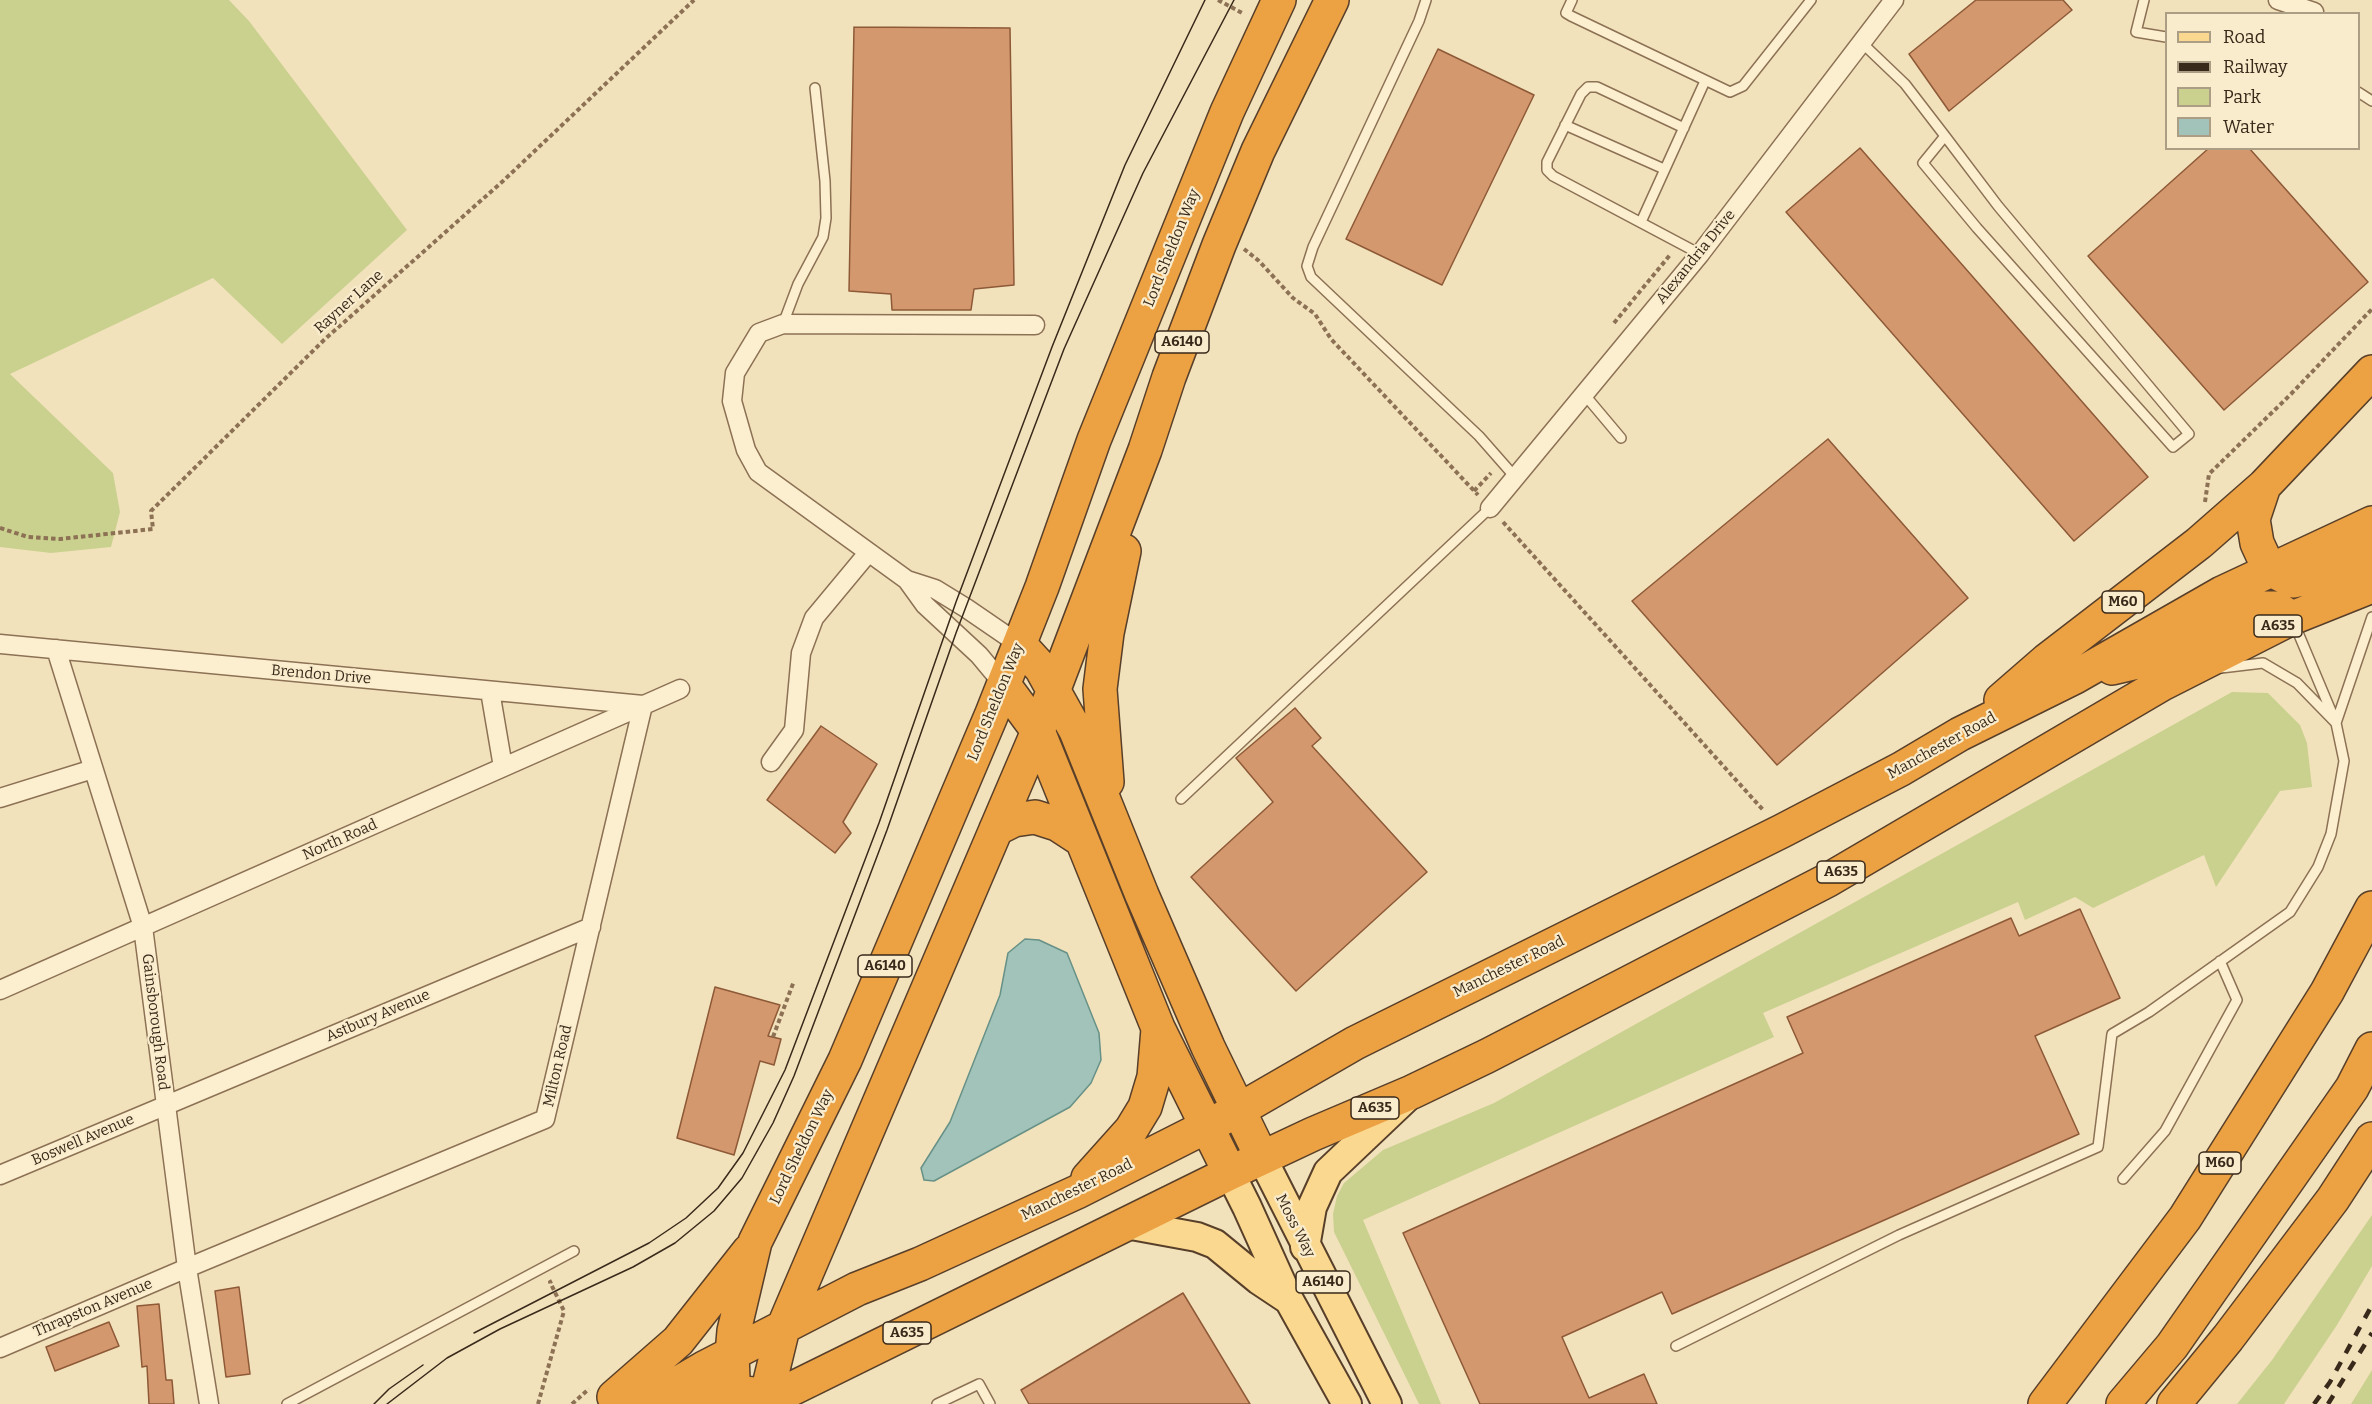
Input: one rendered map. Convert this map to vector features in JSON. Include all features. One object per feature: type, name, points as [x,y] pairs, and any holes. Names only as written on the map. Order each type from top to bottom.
[{"type":"highway","name":"Lord Sheldon Way","points":[[752,1401],[1038,731],[1038,668],[1099,429],[1227,112],[1279,0]]},
{"type":"highway","name":"Lord Sheldon Way","points":[[752,1401],[732,1354],[734,1331],[755,1242],[845,1060],[1004,685],[1038,668],[1145,450],[1169,377],[1219,245],[1258,151],[1332,0]]},
{"type":"highway","name":"M60","points":[[1960,734],[2047,660],[2178,559],[2264,486],[2372,372]]},
{"type":"highway","points":[[1110,811],[1101,690],[1107,633],[1145,450]]},
{"type":"highway","points":[[2264,486],[2253,519],[2257,543],[2272,574],[2294,581],[2326,575],[2372,556]]},
{"type":"highway","name":"Manchester Road","points":[[621,1402],[704,1368],[857,1289],[920,1264],[1077,1192],[1239,1110],[1355,1043],[1782,831],[1901,769],[1960,734],[2075,677],[2222,593],[2272,574],[2372,523]]},
{"type":"highway","name":"A635","points":[[752,1401],[1262,1158],[1412,1092],[1828,880],[2187,671],[2288,609],[2372,586]]},
{"type":"highway","points":[[2075,677],[2155,658],[2234,614],[2254,608],[2288,609]]},
{"type":"highway","name":"A6140","points":[[1038,668],[1076,731],[1151,917],[1211,1055],[1239,1110]]},
{"type":"highway","name":"A6140","points":[[1004,685],[1038,731],[1158,1028],[1230,1173]]},
{"type":"highway","points":[[996,829],[1014,820],[1035,818],[1057,824],[1080,839]]},
{"type":"highway","name":"M60","points":[[2045,1404],[2185,1218],[2327,992],[2372,908]]},
{"type":"highway","points":[[1077,1192],[1131,1130],[1145,1107],[1154,1077],[1158,1028]]},
{"type":"highway","points":[[2123,1404],[2172,1346],[2352,1088],[2372,1049]]},
{"type":"highway","name":"Moss Way","points":[[1239,1110],[1262,1158]]},
{"type":"highway","points":[[2174,1404],[2228,1338],[2326,1208],[2372,1139]]},
{"type":"highway","points":[[621,1402],[678,1341],[755,1242]]},
{"type":"highway","points":[[688,1404],[752,1401]]},
{"type":"main road","points":[[1305,1247],[1312,1208],[1328,1172],[1412,1092]]},
{"type":"main road","name":"Moss Way","points":[[1262,1158],[1305,1247],[1387,1404]]},
{"type":"main road","name":"A6140","points":[[1230,1173],[1289,1300],[1347,1404]]},
{"type":"main road","points":[[1126,1224],[1197,1237],[1215,1245],[1259,1280],[1289,1300]]},
{"type":"street","name":"Alexandria Drive","points":[[1490,508],[1700,254],[1894,0]]},
{"type":"street","points":[[2278,0],[2314,12]]},
{"type":"street","points":[[1035,325],[783,324],[759,333],[735,373],[732,400],[746,450],[758,472],[907,580],[935,590],[966,608],[1038,668]]},
{"type":"street","points":[[771,762],[794,730],[801,653],[814,618],[868,553]]},
{"type":"street","points":[[907,580],[925,605],[979,655],[1004,685]]},
{"type":"street","name":"Brendon Drive","points":[[0,644],[643,705]]},
{"type":"street","name":"Gainsborough Road","points":[[56,649],[143,927],[187,1268],[209,1404]]},
{"type":"street","name":"North Road","points":[[0,990],[680,689]]},
{"type":"street","points":[[490,691],[503,767]]},
{"type":"street","name":"Milton Road","points":[[187,1268],[545,1119],[643,705]]},
{"type":"street","points":[[0,798],[93,768]]},
{"type":"street","name":"Astbury Avenue","points":[[165,1105],[591,927]]},
{"type":"street","name":"Boswell Avenue","points":[[0,1175],[165,1105]]},
{"type":"street","name":"Thrapston Avenue","points":[[0,1348],[187,1268]]},
{"type":"lane","points":[[1426,0],[1419,21],[1313,247],[1307,266],[1311,277],[1471,429],[1515,477]]},
{"type":"lane","points":[[1572,0],[1566,13],[1571,16],[1730,92],[1743,86],[1811,0]]},
{"type":"lane","points":[[2144,0],[2136,32],[2165,37]]},
{"type":"lane","points":[[1861,42],[1905,84],[1945,136],[1998,206],[2189,434],[2173,447],[1977,228],[1923,163],[1945,136]]},
{"type":"lane","points":[[1641,222],[1705,81]]},
{"type":"lane","points":[[1684,128],[1597,87],[1588,87],[1581,93],[1565,125],[1547,162],[1547,170],[1553,176],[1700,254]]},
{"type":"lane","points":[[783,324],[798,284],[823,237],[826,218],[825,181],[815,88]]},
{"type":"lane","points":[[1565,125],[1664,169]]},
{"type":"lane","points":[[1584,394],[1621,438]]},
{"type":"lane","points":[[1181,799],[1490,508]]},
{"type":"lane","points":[[1676,1346],[1899,1235],[2098,1147],[2112,1034],[2149,1012],[2290,912],[2318,867],[2331,834],[2344,761],[2336,723],[2310,655],[2288,609]]},
{"type":"lane","points":[[2336,723],[2372,616]]},
{"type":"lane","points":[[2187,671],[2263,663],[2297,683],[2336,723]]},
{"type":"lane","points":[[2123,1179],[2165,1131],[2237,1000],[2220,961]]},
{"type":"lane","points":[[286,1404],[574,1251]]},
{"type":"lane","points":[[937,1404],[979,1384],[990,1404]]},
{"type":"path","name":"Rayner Lane","points":[[0,528],[28,537],[60,539],[153,529],[151,511],[324,340],[503,181],[694,0]]},
{"type":"path","points":[[1219,0],[1230,7]]},
{"type":"path","points":[[1235,246],[1247,250],[1293,298],[1315,314],[1331,339],[1490,508],[1782,831]]},
{"type":"path","points":[[2204,505],[2209,474],[2291,394],[2372,309]]},
{"type":"path","points":[[773,1037],[794,981]]},
{"type":"path","points":[[538,1404],[564,1311],[550,1282],[558,1278]]},
{"type":"green space","points":[[0,0],[229,0],[249,21],[407,230],[282,344],[213,278],[10,374],[113,473],[120,512],[111,547],[51,553],[0,547]]},
{"type":"green space","points":[[2232,692],[2268,693],[2300,725],[2307,743],[2312,787],[2280,791],[2216,887],[2204,855],[2093,908],[2075,897],[2025,920],[2018,902],[1763,1013],[1774,1037],[1363,1220],[1441,1404],[1419,1404],[1334,1232],[1333,1214],[1337,1196],[1344,1183],[1383,1150],[1494,1103]]},
{"type":"green space","points":[[2372,1215],[2372,1266],[2337,1325],[2284,1404],[2237,1404],[2272,1360]]},
{"type":"green space","points":[[2372,1370],[2372,1404],[2351,1404]]},
{"type":"water","points":[[1025,939],[1039,940],[1067,953],[1099,1033],[1101,1060],[1091,1083],[1070,1107],[934,1181],[924,1180],[921,1168],[950,1122],[1000,995],[1008,953]]},
{"type":"building","points":[[1976,0],[2063,0],[2072,10],[1949,111],[1909,54]]},
{"type":"building","points":[[854,27],[1010,28],[1014,285],[974,289],[971,310],[892,310],[891,294],[849,291]]},
{"type":"building","points":[[1438,49],[1534,95],[1442,285],[1346,239]]},
{"type":"building","points":[[1860,148],[2148,477],[2074,541],[1786,212]]},
{"type":"building","points":[[2207,150],[2251,150],[2368,282],[2224,410],[2088,256]]},
{"type":"building","points":[[1828,439],[1968,598],[1777,765],[1632,601]]},
{"type":"building","points":[[1295,708],[1321,738],[1312,746],[1427,872],[1296,991],[1191,877],[1273,802],[1236,758]]},
{"type":"building","points":[[821,726],[877,764],[843,822],[851,833],[835,853],[767,800]]},
{"type":"building","points":[[2080,909],[2120,998],[2035,1036],[2079,1134],[1672,1314],[1662,1292],[1562,1337],[1589,1398],[1644,1374],[1657,1404],[1480,1404],[1403,1233],[1803,1053],[1787,1017],[2011,918],[2019,936]]},
{"type":"building","points":[[715,987],[780,1005],[768,1036],[781,1039],[774,1065],[760,1061],[734,1155],[677,1138]]},
{"type":"building","points":[[239,1287],[250,1374],[226,1377],[215,1291]]},
{"type":"building","points":[[1183,1293],[1250,1404],[1029,1404],[1021,1390]]},
{"type":"building","points":[[159,1304],[166,1380],[172,1380],[174,1404],[149,1404],[147,1366],[142,1367],[137,1306]]},
{"type":"building","points":[[109,1322],[119,1346],[55,1371],[46,1347]]},
{"type":"tram line","points":[[474,1333],[649,1243],[686,1218],[718,1188],[743,1153],[785,1070],[879,823],[956,602],[1052,347],[1125,165],[1205,0]]},
{"type":"tram line","points":[[387,1404],[447,1358],[500,1329],[633,1267],[675,1243],[714,1211],[742,1178],[773,1123],[794,1076],[887,830],[956,633],[1064,349],[1143,173],[1234,0]]},
{"type":"tram line","points":[[374,1404],[389,1389],[423,1365]]},
{"type":"railway","points":[[2314,1404],[2330,1382],[2372,1305]]},
{"type":"railway","points":[[2328,1404],[2372,1333]]}]
